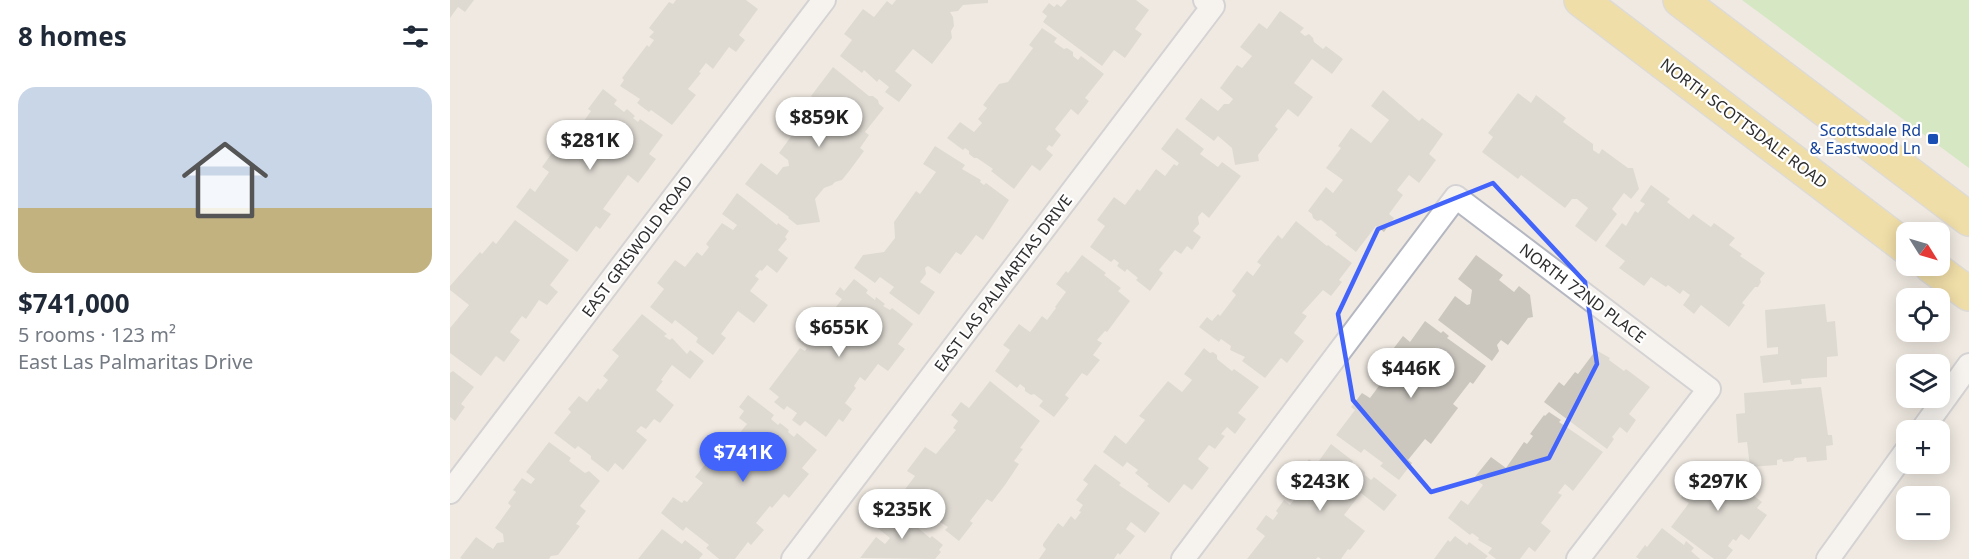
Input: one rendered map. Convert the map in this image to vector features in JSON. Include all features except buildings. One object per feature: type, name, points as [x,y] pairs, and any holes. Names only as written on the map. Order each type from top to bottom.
[{"type":"main road","name":"NORTH SCOTTSDALE ROAD","points":[[1581,0],[1896,239]]},
{"type":"main road","points":[[1680,0],[1969,219]]},
{"type":"main road","points":[[1945,276],[1969,294]]},
{"type":"street","name":"EAST GRISWOLD ROAD","points":[[450,492],[824,0]]},
{"type":"street","name":"EAST LAS PALMARITAS DRIVE","points":[[793,559],[1209,3]]},
{"type":"street","name":"NORTH 72ND PLACE","points":[[1183,559],[1456,197],[1709,389],[1578,559]]},
{"type":"street","points":[[1929,420],[1969,365]]},
{"type":"street","points":[[1828,559],[1896,465]]},
{"type":"highlighted area","points":[[1493,183],[1585,282],[1597,364],[1549,458],[1431,492],[1353,400],[1338,314],[1378,229]]},
{"type":"green space","points":[[1742,0],[1969,0],[1969,168]]},
{"type":"place","name":"Scottsdale Rd & Eastwood Ln","points":[[1933,139]]}]
